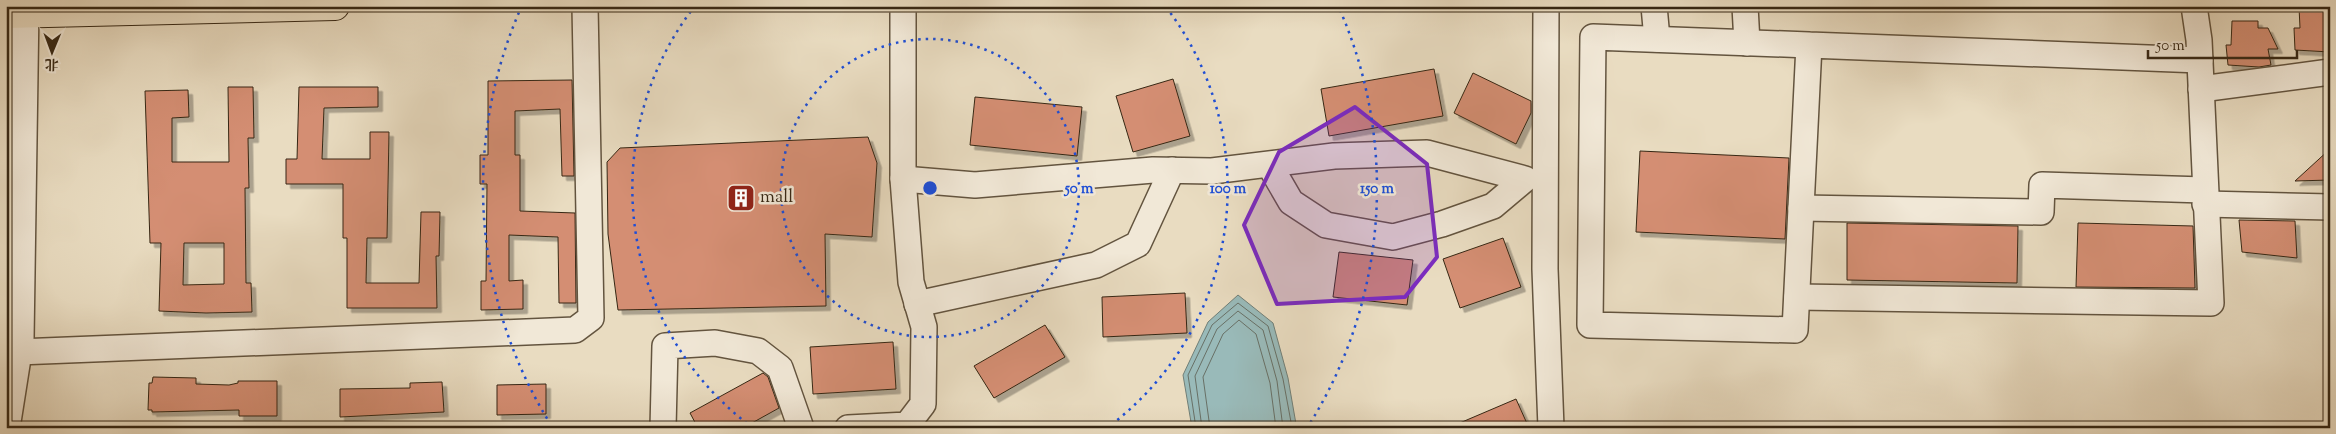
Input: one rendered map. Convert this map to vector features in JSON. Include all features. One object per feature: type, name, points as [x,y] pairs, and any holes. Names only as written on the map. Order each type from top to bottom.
[{"type":"main road","points":[[15,11],[335,6]]},
{"type":"street","points":[[18,352],[575,330],[591,318],[585,6]]},
{"type":"street","points":[[848,428],[907,425],[923,404],[924,327],[911,282],[903,179],[903,6]]},
{"type":"street","points":[[1546,6],[1535,179],[1545,269],[1551,428]]},
{"type":"street","points":[[1654,6],[1657,40]]},
{"type":"street","points":[[1745,6],[1747,43]]},
{"type":"street","points":[[1797,297],[2210,303],[2204,197],[2200,60],[2194,6]]},
{"type":"street","points":[[6,112],[15,11]]},
{"type":"street","points":[[7,428],[21,339],[26,78],[15,11]]},
{"type":"street","points":[[1809,45],[1795,330],[1590,325],[1593,37],[1657,40],[1809,45],[2200,60]]},
{"type":"street","points":[[2201,89],[2330,72]]},
{"type":"street","points":[[903,179],[975,185],[1154,170],[1212,171],[1334,156],[1427,152],[1535,179]]},
{"type":"street","points":[[1270,164],[1292,202],[1326,225],[1393,237],[1442,224],[1493,206],[1535,179]]},
{"type":"street","points":[[917,304],[1096,265],[1138,244],[1172,170]]},
{"type":"street","points":[[1801,208],[2040,212],[2042,185],[2330,207]]},
{"type":"street","points":[[663,428],[665,346],[715,343],[758,350],[780,368],[802,428]]},
{"type":"highlighted area","points":[[1355,107],[1427,164],[1437,257],[1405,297],[1277,304],[1244,225],[1279,152]]},
{"type":"water","points":[[1238,295],[1273,323],[1288,378],[1296,424],[1293,428],[1192,428],[1183,375],[1208,322]]},
{"type":"building","points":[[2299,7],[2325,7],[2325,16],[2330,15],[2330,52],[2295,50],[2294,28],[2300,28]]},
{"type":"building","points":[[2232,21],[2258,21],[2258,28],[2268,28],[2278,49],[2268,49],[2271,65],[2259,67],[2228,65],[2226,45],[2231,45]]},
{"type":"building","points":[[1434,69],[1443,116],[1329,136],[1321,89]]},
{"type":"building","points":[[1473,73],[1531,101],[1531,113],[1516,144],[1454,113]]},
{"type":"building","points":[[1173,79],[1190,136],[1133,152],[1116,96]]},
{"type":"building","points":[[572,80],[574,176],[562,176],[560,109],[515,111],[515,155],[520,155],[520,211],[575,213],[576,303],[559,303],[558,237],[509,235],[509,281],[523,280],[523,309],[481,310],[481,281],[486,281],[487,184],[480,184],[480,155],[488,155],[488,81]]},
{"type":"building","points":[[228,87],[253,87],[254,138],[248,138],[249,188],[245,188],[246,283],[251,283],[252,312],[159,311],[161,243],[150,243],[145,91],[188,90],[189,117],[172,118],[172,162],[229,162]],"holes":[[[184,243],[224,243],[224,284],[183,285]]]},
{"type":"building","points":[[299,87],[378,87],[378,107],[324,108],[322,159],[370,159],[370,132],[389,132],[387,238],[367,238],[366,283],[419,283],[421,212],[440,212],[439,256],[436,256],[437,308],[347,308],[347,238],[343,238],[343,184],[286,184],[286,159],[297,159]]},
{"type":"building","points":[[975,97],[1082,107],[1077,156],[970,145]]},
{"type":"building","name":"mall","points":[[868,137],[877,163],[872,237],[825,234],[826,306],[618,310],[608,234],[607,162],[620,148]]},
{"type":"building","points":[[2330,149],[2330,180],[2295,181]]},
{"type":"building","points":[[1640,151],[1789,158],[1785,239],[1636,232]]},
{"type":"building","points":[[2239,220],[2295,221],[2297,258],[2242,252]]},
{"type":"building","points":[[1847,223],[2018,226],[2017,283],[1847,280]]},
{"type":"building","points":[[2078,223],[2193,226],[2195,288],[2076,287]]},
{"type":"building","points":[[1503,238],[1521,287],[1460,308],[1443,259]]},
{"type":"building","points":[[1339,252],[1413,260],[1407,305],[1333,297]]},
{"type":"building","points":[[1185,293],[1187,333],[1103,337],[1102,297]]},
{"type":"building","points":[[1045,325],[1065,357],[994,398],[974,366]]},
{"type":"building","points":[[893,342],[896,389],[813,394],[810,347]]},
{"type":"building","points":[[763,373],[768,377],[779,408],[743,428],[698,428],[690,413]]},
{"type":"building","points":[[153,377],[196,378],[196,384],[229,385],[238,383],[238,381],[277,381],[277,416],[239,416],[239,410],[152,412],[152,410],[148,410],[149,383],[152,383]]},
{"type":"building","points":[[442,382],[444,412],[340,417],[340,389],[410,388],[410,383]]},
{"type":"building","points":[[546,384],[546,414],[497,415],[497,385]]},
{"type":"building","points":[[1516,399],[1529,428],[1448,428]]},
{"type":"place","name":"mall","points":[[741,198]]}]
